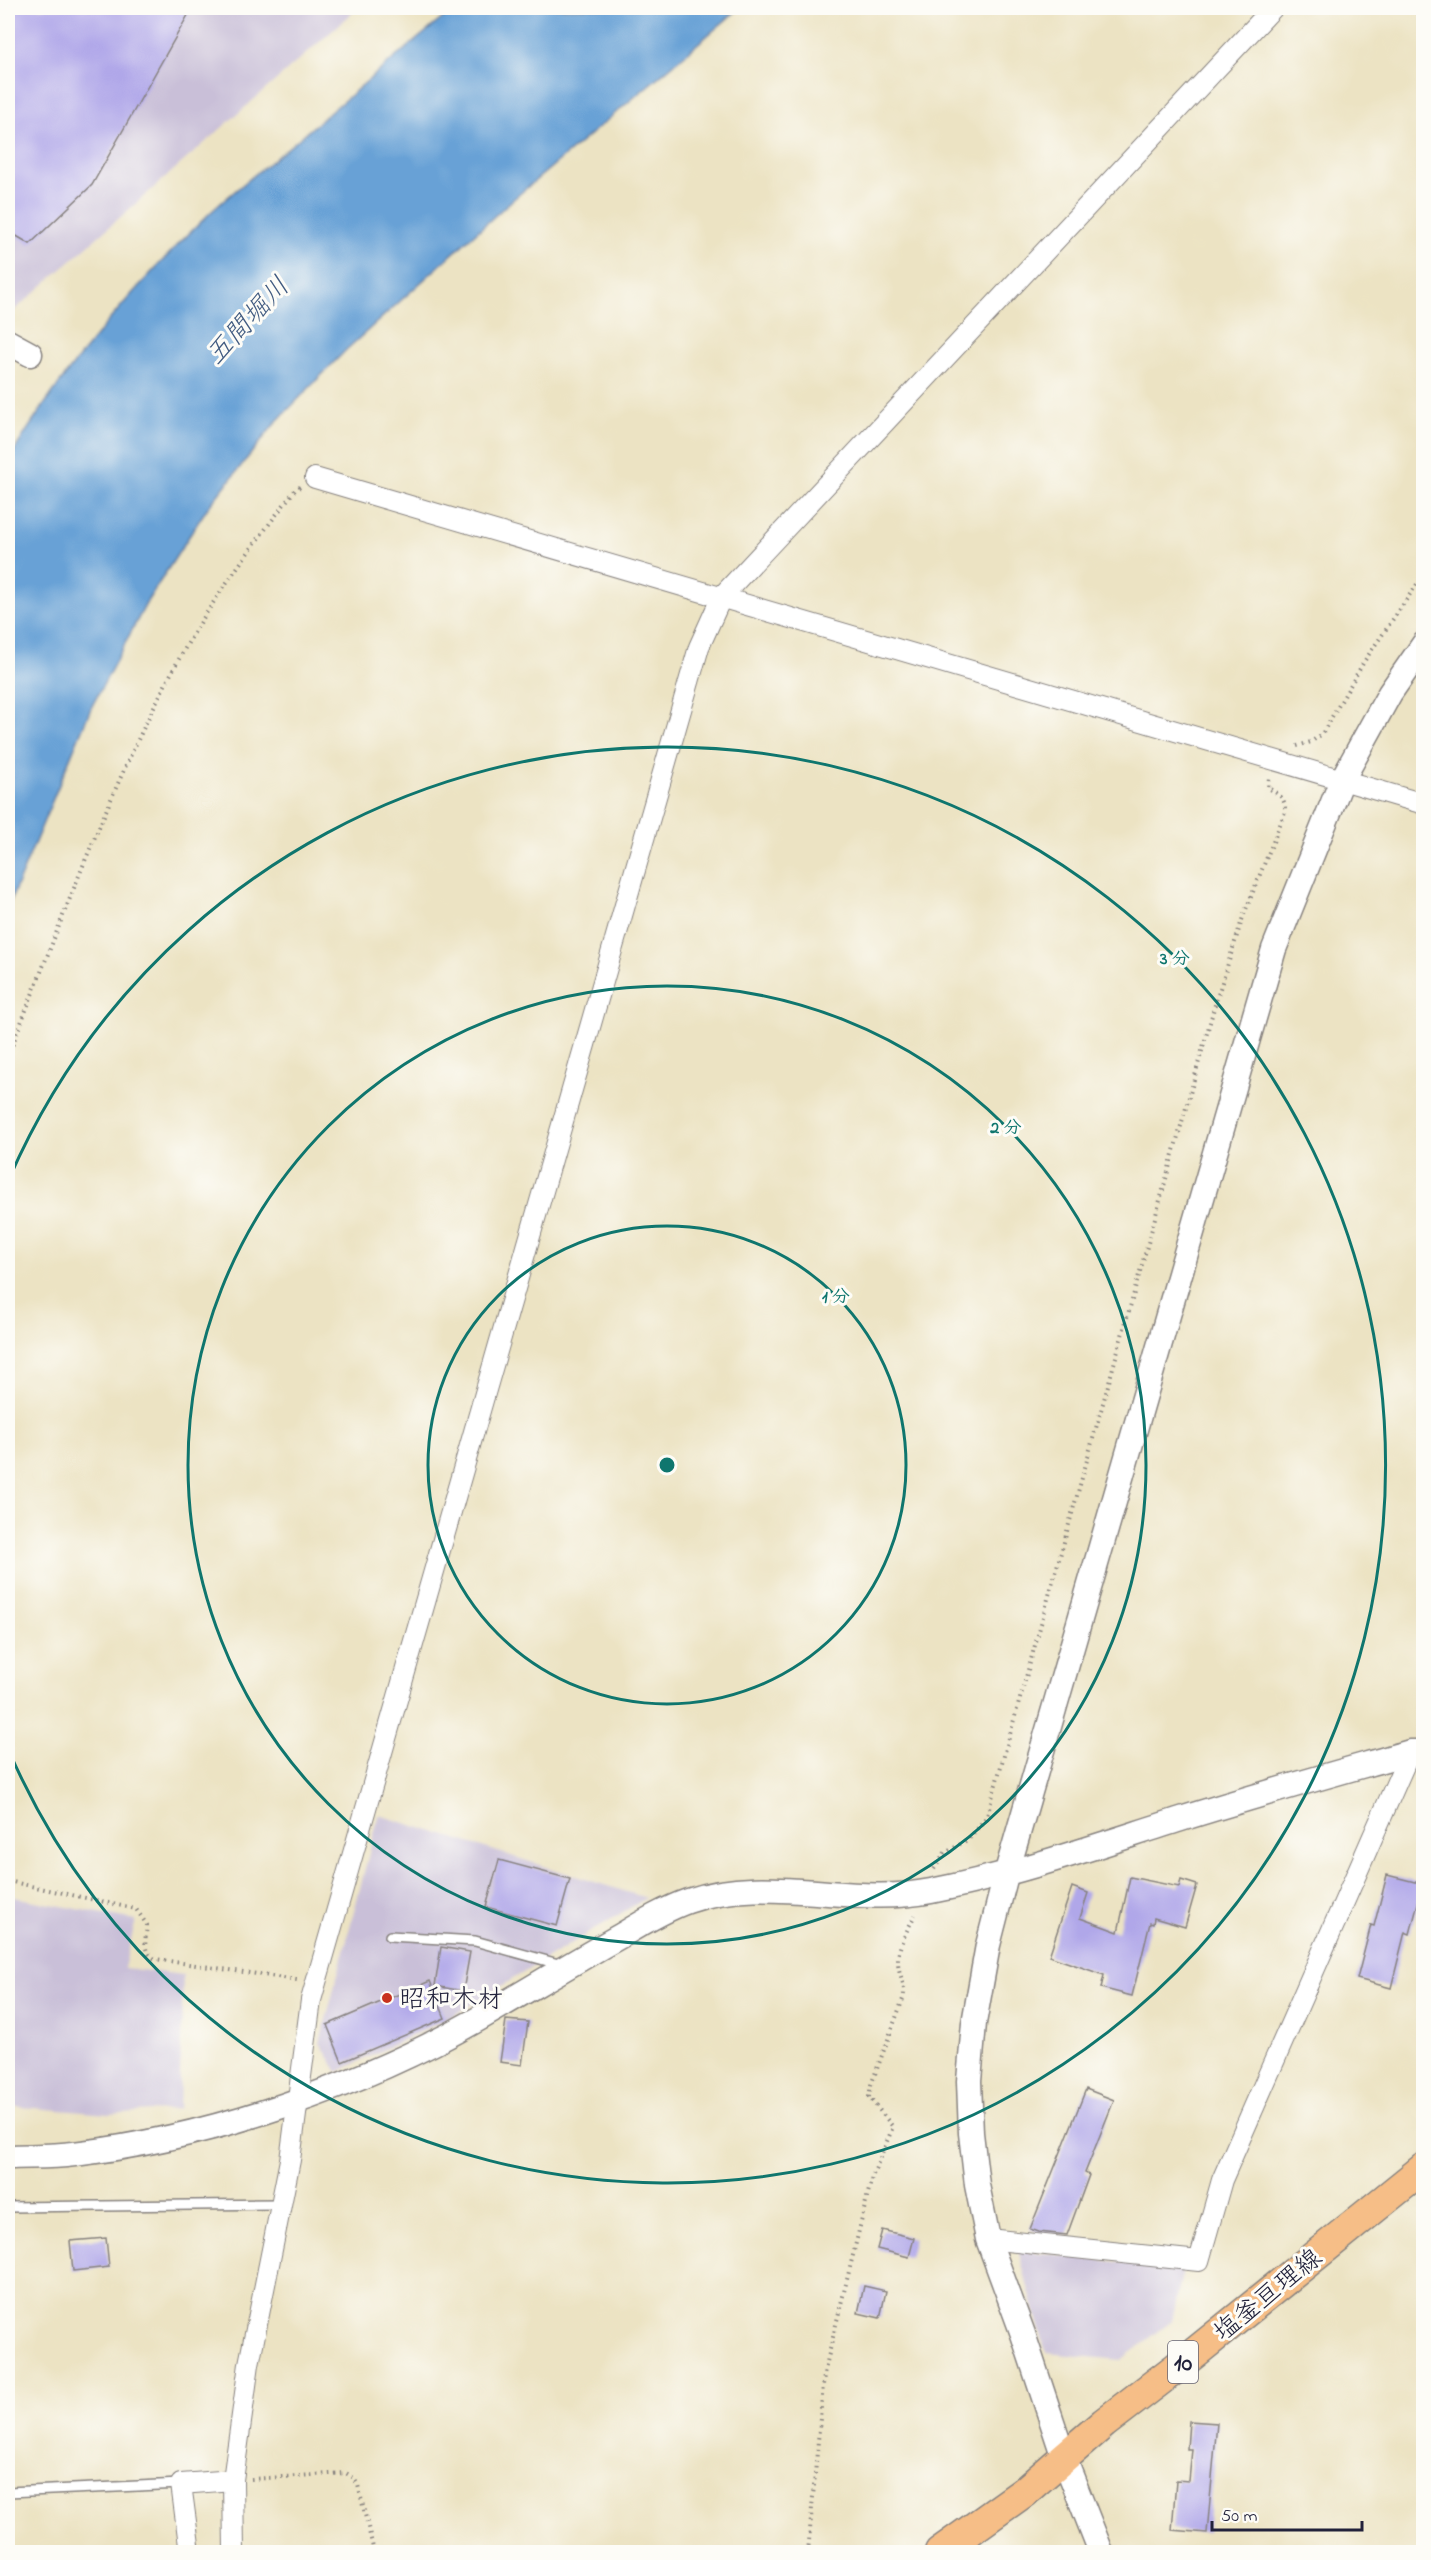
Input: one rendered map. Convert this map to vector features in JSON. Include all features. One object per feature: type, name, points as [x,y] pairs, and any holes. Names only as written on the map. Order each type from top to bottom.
[{"type":"main road","name":"塩釜亘理線","points":[[940,2553],[1023,2492],[1104,2423],[1176,2368],[1424,2168]]},
{"type":"street","points":[[234,2553],[233,2480],[249,2364],[281,2204],[311,2000],[699,647],[722,596],[1273,8]]},
{"type":"street","points":[[8,342],[30,354]]},
{"type":"street","points":[[315,478],[1424,804]]},
{"type":"street","points":[[1101,2553],[1064,2458],[1023,2334],[988,2239],[977,2186],[969,2081],[976,2012],[988,1946],[1006,1875],[1274,949],[1342,780],[1390,693],[1424,644]]},
{"type":"street","points":[[8,2157],[70,2155],[192,2133],[298,2099],[390,2065],[687,1901],[726,1892],[785,1889],[867,1895],[926,1892],[1006,1875],[1271,1791],[1417,1752]]},
{"type":"street","points":[[988,2239],[1199,2261],[1222,2180],[1417,1752]]},
{"type":"street","points":[[190,2553],[181,2484],[233,2480]]},
{"type":"lane","points":[[390,1936],[475,1941],[566,1966]]},
{"type":"lane","points":[[8,2207],[281,2204]]},
{"type":"lane","points":[[8,2492],[181,2484]]},
{"type":"path","points":[[8,1056],[125,765],[179,658],[233,572],[295,490],[315,478]]},
{"type":"path","points":[[808,2553],[824,2374],[872,2177],[893,2127],[869,2097],[871,2085],[906,1989],[897,1959],[901,1944],[937,1863],[945,1853],[969,1839],[987,1816],[1216,1001],[1243,917],[1285,812],[1286,802],[1280,794],[1268,788],[1272,760],[1278,745],[1299,746],[1311,742],[1322,734],[1365,660],[1424,574]]},
{"type":"path","points":[[8,1881],[136,1909],[147,1925],[145,1948],[148,1955],[155,1959],[316,1982]]},
{"type":"path","points":[[233,2480],[346,2473],[354,2478],[358,2485],[374,2553]]},
{"type":"shaded area","points":[[8,8],[358,8],[8,316]]},
{"type":"shaded area","points":[[379,1815],[646,1898],[452,2016],[338,2072],[320,2043]]},
{"type":"shaded area","points":[[8,1896],[136,1920],[124,1968],[183,1975],[179,2109],[108,2114],[8,2106]]},
{"type":"shaded area","points":[[1018,2250],[1183,2270],[1172,2321],[1121,2360],[1046,2353]]},
{"type":"water","name":"五間堀川","points":[[455,8],[740,8],[510,202],[346,350],[276,422],[206,510],[148,600],[91,708],[8,907],[8,461],[76,361],[128,299],[183,240],[232,194]]},
{"type":"building","points":[[8,8],[192,8],[92,185],[30,244],[8,231]]},
{"type":"building","points":[[499,1860],[570,1879],[557,1926],[486,1907]]},
{"type":"building","points":[[1387,1875],[1423,1884],[1410,1934],[1405,1932],[1391,1988],[1357,1979]]},
{"type":"building","points":[[1130,1877],[1179,1887],[1181,1880],[1197,1885],[1185,1927],[1154,1918],[1153,1924],[1150,1923],[1132,1996],[1101,1988],[1104,1975],[1049,1956],[1072,1887],[1088,1893],[1080,1918],[1118,1932]]},
{"type":"building","points":[[441,1947],[470,1952],[463,1991],[435,1986]]},
{"type":"building","points":[[430,1981],[445,2018],[342,2062],[327,2025]]},
{"type":"building","points":[[506,2020],[528,2022],[522,2065],[500,2062]]},
{"type":"building","points":[[1086,2089],[1114,2100],[1085,2173],[1089,2175],[1067,2235],[1030,2229]]},
{"type":"building","points":[[882,2230],[914,2238],[909,2257],[877,2249]]},
{"type":"building","points":[[106,2238],[109,2267],[73,2271],[70,2241]]},
{"type":"building","points":[[864,2286],[886,2291],[880,2318],[858,2313]]},
{"type":"building","points":[[1189,2421],[1217,2423],[1207,2533],[1172,2530],[1176,2480],[1189,2481],[1192,2449],[1187,2449]]},
{"type":"place","name":"昭和木材","points":[[387,1998]]}]
